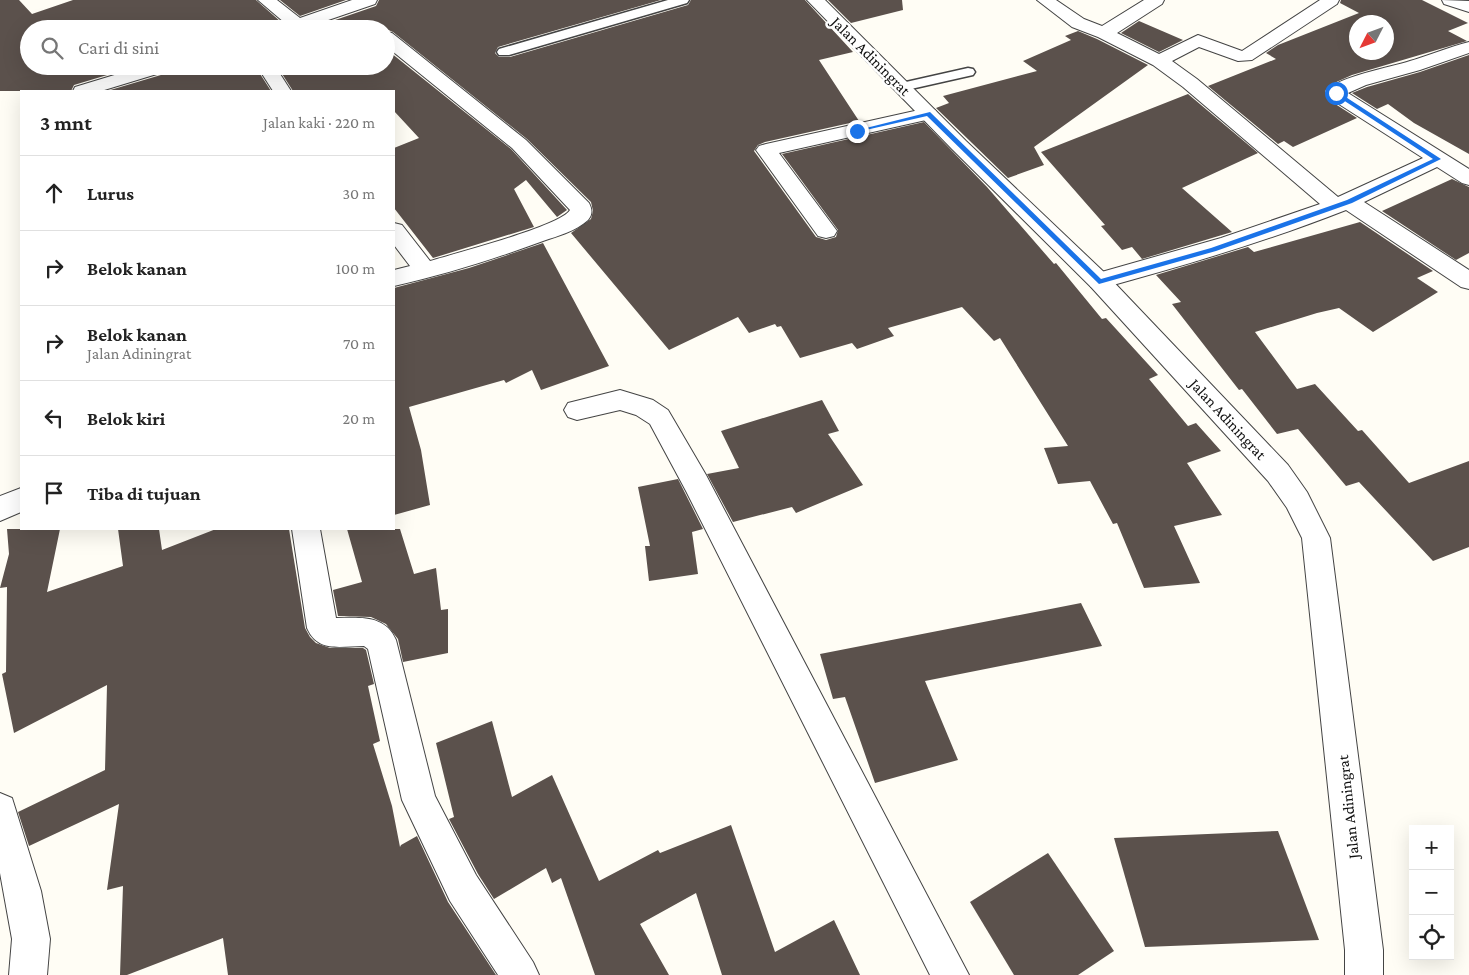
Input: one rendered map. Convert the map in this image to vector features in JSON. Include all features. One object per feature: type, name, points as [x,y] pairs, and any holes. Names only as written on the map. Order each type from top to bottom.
[{"type":"street","points":[[266,0],[284,20]]},
{"type":"street","points":[[311,20],[369,0]]},
{"type":"street","name":"Jalan Adiningrat","points":[[816,0],[928,114],[1099,282],[1278,473],[1297,500],[1316,538],[1362,931],[1364,975]]},
{"type":"street","points":[[1045,0],[1078,23],[1104,33],[1159,61],[1190,82],[1342,204],[1469,282]]},
{"type":"street","points":[[1104,33],[1156,0]]},
{"type":"street","points":[[1159,61],[1195,40],[1201,40],[1238,56],[1246,56],[1331,0]]},
{"type":"street","points":[[1450,0],[1469,7]]},
{"type":"street","points":[[349,7],[363,18]]},
{"type":"street","points":[[395,44],[519,144],[580,208],[581,214],[578,220],[554,230],[426,271],[395,278]]},
{"type":"street","points":[[1469,48],[1359,81],[1336,91],[1338,95],[1469,178]]},
{"type":"street","points":[[85,90],[134,75]]},
{"type":"street","points":[[272,75],[281,90]]},
{"type":"street","points":[[826,231],[766,150],[928,114]]},
{"type":"street","points":[[1099,282],[1214,250],[1342,204],[1438,159]]},
{"type":"street","points":[[395,231],[426,271]]},
{"type":"street","points":[[577,410],[620,400],[644,407],[659,417],[696,483],[950,975]]},
{"type":"street","points":[[0,510],[20,500]]},
{"type":"street","points":[[306,530],[322,628],[330,632],[368,632],[381,640],[419,800],[463,888],[520,975]]},
{"type":"street","points":[[0,810],[23,891],[31,939],[28,975]]},
{"type":"lane","points":[[504,52],[682,0]]},
{"type":"lane","points":[[902,87],[968,72]]},
{"type":"building","points":[[0,0],[19,0],[32,14],[73,0],[256,0],[279,20],[20,20],[20,75],[107,75],[74,85],[72,90],[0,91]]},
{"type":"building","points":[[280,0],[346,0],[300,16]]},
{"type":"building","points":[[379,0],[661,0],[498,47],[495,53],[499,57],[510,57],[688,5],[691,0],[805,0],[853,52],[819,60],[859,121],[765,142],[758,145],[754,151],[816,237],[826,240],[836,237],[838,230],[782,154],[924,122],[987,187],[1054,264],[1056,263],[1102,319],[1106,318],[1158,375],[1149,379],[1188,426],[1196,423],[1221,451],[1187,463],[1222,515],[1174,526],[1200,583],[1144,588],[1117,523],[1113,524],[1090,481],[1058,484],[1044,448],[1068,446],[1000,338],[994,341],[962,307],[888,328],[894,336],[857,349],[852,343],[800,358],[781,326],[777,327],[775,324],[749,333],[738,317],[669,350],[571,233],[591,219],[593,211],[591,202],[527,139],[395,34],[395,20],[335,20],[376,6]]},
{"type":"building","points":[[828,0],[902,0],[903,10],[851,23]]},
{"type":"building","points":[[1341,0],[1422,0],[1468,23],[1448,31],[1467,41],[1352,75],[1332,84],[1325,91],[1329,100],[1357,118],[1293,147],[1284,141],[1278,144],[1208,86],[1276,59],[1266,53],[1278,45],[1349,17],[1349,60],[1394,60],[1394,15],[1354,15],[1359,13],[1340,3]]},
{"type":"building","points":[[1139,21],[1183,40],[1159,52],[1121,33]]},
{"type":"building","points":[[1078,31],[1148,65],[1034,147],[1044,165],[1008,178],[936,108],[949,103],[943,96],[1037,71],[1023,61],[1071,40],[1065,36]]},
{"type":"building","points":[[1469,55],[1469,154],[1414,123],[1388,104],[1377,109],[1352,93],[1367,87],[1420,72]]},
{"type":"building","points":[[395,56],[511,149],[567,210],[557,217],[526,180],[514,189],[534,227],[433,258],[395,209],[395,148],[419,138],[395,112],[395,90],[292,90],[283,75],[395,75]]},
{"type":"building","points":[[161,75],[261,75],[270,90],[110,90]]},
{"type":"building","points":[[1188,94],[1258,153],[1182,188],[1232,232],[1142,259],[1132,247],[1122,250],[1101,226],[1105,225],[1041,152]]},
{"type":"building","points":[[1452,179],[1469,187],[1469,253],[1456,260],[1382,211]]},
{"type":"building","points":[[1360,222],[1433,271],[1417,278],[1438,292],[1373,332],[1339,308],[1255,332],[1297,389],[1315,384],[1358,431],[1362,430],[1409,483],[1469,461],[1469,547],[1433,561],[1359,482],[1346,486],[1298,429],[1277,434],[1242,389],[1239,390],[1172,304],[1181,302],[1156,275],[1248,247],[1254,252]]},
{"type":"building","points":[[543,243],[609,366],[541,390],[532,370],[506,383],[504,380],[409,407],[421,450],[430,505],[395,515],[395,288],[469,268]]},
{"type":"building","points":[[822,400],[839,431],[828,434],[863,485],[796,513],[792,507],[733,522],[707,474],[739,468],[721,431]]},
{"type":"building","points":[[678,479],[703,529],[692,532],[698,574],[649,581],[645,546],[650,546],[638,487]]},
{"type":"building","points":[[7,529],[60,530],[47,592],[123,566],[118,530],[159,530],[162,550],[213,530],[289,530],[305,628],[310,637],[316,643],[330,648],[363,648],[366,650],[374,684],[368,686],[380,741],[373,744],[392,806],[400,847],[417,836],[448,902],[496,975],[228,975],[223,938],[127,975],[120,975],[123,886],[107,890],[119,804],[29,846],[18,812],[105,770],[107,685],[14,733],[2,674],[6,672],[7,587],[0,588],[9,554]]},
{"type":"building","points":[[400,529],[414,574],[436,568],[441,610],[448,609],[448,653],[403,662],[398,639],[386,624],[371,617],[338,616],[333,590],[362,582],[347,530]]},
{"type":"building","points":[[1081,603],[1102,646],[925,681],[958,760],[875,783],[845,697],[833,699],[820,654]]},
{"type":"building","points":[[492,721],[512,797],[552,775],[599,881],[658,850],[660,853],[731,825],[775,952],[834,920],[860,975],[722,975],[696,893],[640,924],[669,975],[595,975],[561,878],[552,883],[546,868],[494,899],[478,874],[449,819],[454,817],[436,743]]},
{"type":"building","points":[[1278,831],[1319,940],[1145,947],[1114,838]]},
{"type":"building","points":[[1048,853],[1114,951],[1078,975],[1014,975],[970,902]]},
{"type":"route","points":[[857,131],[928,114],[1099,282],[1214,250],[1349,202],[1438,159],[1336,93]]}]
